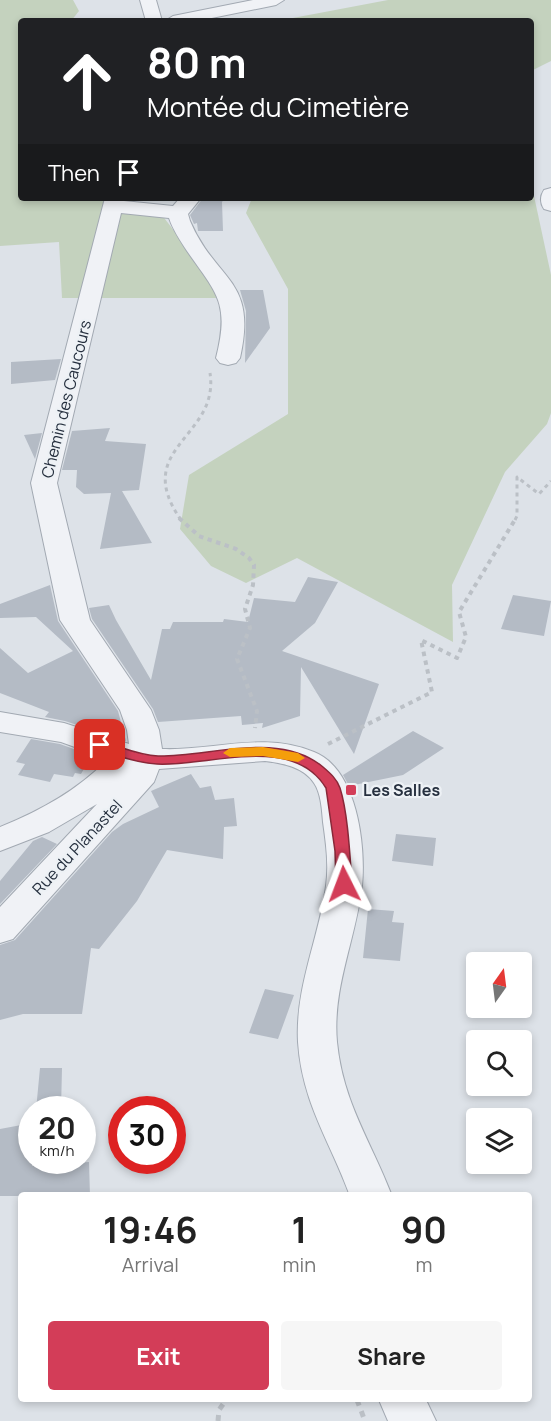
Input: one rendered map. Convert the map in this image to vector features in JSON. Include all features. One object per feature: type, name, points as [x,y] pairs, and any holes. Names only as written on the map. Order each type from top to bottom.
[{"type":"street","points":[[148,0],[153,18]]},
{"type":"street","points":[[181,18],[216,5],[276,0]]},
{"type":"street","points":[[551,194],[551,205]]},
{"type":"street","points":[[114,202],[185,205],[181,228],[223,285],[235,310],[235,333],[219,363]]},
{"type":"street","name":"Chemin des Caucours","points":[[114,202],[44,483],[75,620],[82,635],[132,700],[147,749],[139,757]]},
{"type":"street","points":[[0,722],[82,738],[139,757],[171,760],[253,751],[301,758],[321,772],[333,788],[344,884],[321,985],[316,1032],[321,1072],[333,1114],[369,1192]]},
{"type":"street","points":[[0,840],[40,824],[80,802],[139,757]]},
{"type":"street","name":"Rue du Planastel","points":[[0,930],[142,776],[139,757]]},
{"type":"street","points":[[403,1402],[412,1421]]},
{"type":"path","points":[[211,755],[221,745],[248,738],[256,727],[257,716],[237,659],[250,628],[245,609],[254,585],[254,565],[241,551],[207,540],[194,533],[171,506],[164,485],[164,474],[168,459],[200,417],[212,392],[219,363]]},
{"type":"path","points":[[301,758],[432,692],[421,640],[457,658],[466,637],[459,612],[517,516],[517,477],[538,494],[551,481]]},
{"type":"path","points":[[219,1421],[219,1410],[225,1402]]},
{"type":"path","points":[[358,1402],[365,1421]]},
{"type":"green space","points":[[0,0],[73,0],[79,11],[73,18],[18,18],[18,201],[113,201],[113,203],[158,210],[226,298],[62,298],[59,242],[0,246]]},
{"type":"green space","points":[[388,0],[551,0],[551,61],[534,70],[534,18],[293,18]]},
{"type":"green space","points":[[534,196],[551,275],[551,413],[547,424],[505,472],[452,585],[453,642],[297,558],[246,583],[211,566],[180,529],[189,475],[288,414],[288,289],[246,213],[251,201],[534,201]]},
{"type":"building","points":[[201,201],[223,201],[223,231],[198,231],[197,223],[194,224],[190,215]]},
{"type":"building","points":[[240,290],[263,290],[270,328],[245,363],[246,311]]},
{"type":"building","points":[[61,359],[55,380],[11,384],[11,362]]},
{"type":"building","points":[[110,428],[105,441],[146,444],[139,490],[122,491],[152,543],[100,549],[111,493],[84,494],[76,487],[77,470],[62,470],[72,431]]},
{"type":"building","points":[[42,433],[35,459],[24,435]]},
{"type":"building","points":[[308,577],[338,582],[315,623],[282,651],[379,684],[354,754],[301,667],[300,716],[262,728],[263,723],[242,725],[241,716],[158,722],[153,709],[92,619],[89,608],[109,605],[151,680],[162,629],[170,629],[173,622],[223,622],[224,619],[248,622],[254,598],[295,602]]},
{"type":"building","points":[[50,585],[58,621],[118,711],[126,741],[65,721],[45,717],[49,712],[0,693],[0,648],[28,673],[73,651],[36,617],[0,618],[0,604]]},
{"type":"building","points":[[513,595],[551,601],[544,636],[501,629]]},
{"type":"building","points":[[413,731],[444,748],[403,775],[349,786],[343,775]]},
{"type":"building","points":[[31,739],[60,744],[101,759],[90,769],[85,767],[81,774],[75,773],[73,777],[54,774],[50,782],[18,775],[25,764],[16,762]]},
{"type":"building","points":[[191,774],[200,788],[211,786],[215,800],[234,798],[237,826],[224,827],[223,859],[167,850],[137,901],[99,949],[91,948],[82,1014],[23,1014],[0,1020],[0,945],[15,940],[112,832],[123,824],[159,807],[151,791]]},
{"type":"building","points":[[396,834],[436,838],[433,866],[392,861]]},
{"type":"building","points":[[42,837],[57,844],[0,904],[0,881],[33,841]]},
{"type":"building","points":[[368,909],[394,911],[392,922],[404,923],[400,961],[363,958]]},
{"type":"building","points":[[265,989],[294,995],[278,1039],[249,1033]]},
{"type":"building","points":[[40,1068],[62,1068],[61,1096],[37,1096]]},
{"type":"building","points":[[18,1126],[18,1174],[89,1174],[90,1192],[18,1192],[18,1196],[0,1196],[0,1129]]},
{"type":"slow traffic","points":[[230,753],[253,751],[298,758]]},
{"type":"place","name":"Les Salles","points":[[351,790]]},
{"type":"route","points":[[100,745],[130,756],[158,760],[253,751],[292,756],[309,762],[327,777],[333,788],[337,803],[344,884]]}]
